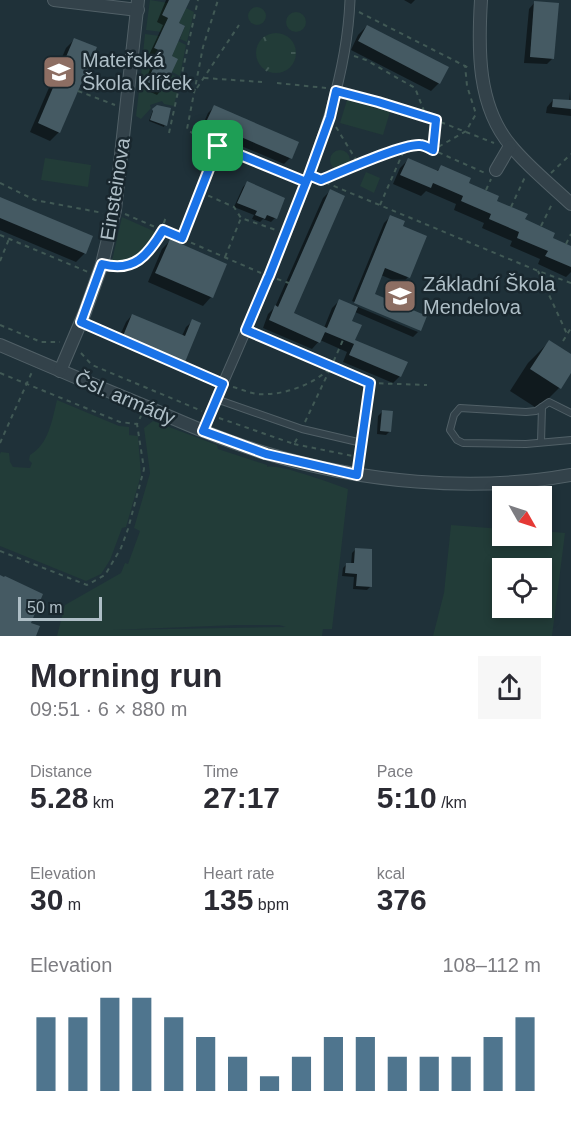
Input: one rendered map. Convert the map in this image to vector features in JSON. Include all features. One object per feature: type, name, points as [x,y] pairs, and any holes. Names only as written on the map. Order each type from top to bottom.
[{"type":"street","points":[[54,0],[138,5]]},
{"type":"street","points":[[481,0],[478,45],[481,74],[495,122],[509,148],[571,204]]},
{"type":"street","points":[[216,399],[286,234],[330,117],[345,54],[350,3]]},
{"type":"street","name":"Einsteinova","points":[[60,370],[81,322],[115,210],[138,5]]},
{"type":"street","points":[[494,173],[509,148]]},
{"type":"street","name":"Čsl. armády","points":[[0,345],[203,431],[266,454],[357,475],[450,484],[546,480],[571,475]]},
{"type":"lane","points":[[203,431],[216,399],[302,429],[362,443],[357,475]]},
{"type":"lane","points":[[571,413],[549,402],[536,411],[526,412],[460,408],[454,415],[450,430],[457,440],[464,443],[571,440]]},
{"type":"lane","points":[[541,442],[542,407]]},
{"type":"path","points":[[169,133],[198,0]]},
{"type":"path","points":[[218,0],[203,47],[188,129],[196,136],[308,179],[321,180],[571,283]]},
{"type":"path","points":[[350,3],[481,74]]},
{"type":"path","points":[[195,90],[239,25]]},
{"type":"path","points":[[264,37],[266,42]]},
{"type":"path","points":[[291,53],[296,53]]},
{"type":"path","points":[[345,54],[366,60],[415,88],[426,116]]},
{"type":"path","points":[[433,150],[466,131],[476,114],[467,86],[465,65]]},
{"type":"path","points":[[266,70],[270,66]]},
{"type":"path","points":[[204,78],[262,82]]},
{"type":"path","points":[[278,83],[322,87],[426,116],[509,148]]},
{"type":"path","points":[[78,91],[127,107]]},
{"type":"path","points":[[330,117],[359,164]]},
{"type":"path","points":[[433,150],[436,120]]},
{"type":"path","points":[[321,180],[359,164],[419,144],[494,173]]},
{"type":"path","points":[[182,238],[218,146]]},
{"type":"path","points":[[380,205],[405,148]]},
{"type":"path","points":[[545,179],[571,154]]},
{"type":"path","points":[[511,207],[526,173],[531,178]]},
{"type":"path","points":[[0,183],[35,200],[105,213],[115,210],[289,283]]},
{"type":"path","points":[[200,192],[234,207],[241,218],[286,234]]},
{"type":"path","points":[[542,226],[555,202]]},
{"type":"path","points":[[0,235],[90,273],[98,264],[123,268],[138,260],[152,247],[163,230],[166,216]]},
{"type":"path","points":[[225,257],[241,218]]},
{"type":"path","points":[[566,244],[571,234]]},
{"type":"path","points":[[0,261],[9,238]]},
{"type":"path","points":[[538,271],[567,334]]},
{"type":"path","points":[[81,322],[223,384],[256,394],[283,392],[323,375],[331,367],[343,340]]},
{"type":"path","points":[[0,325],[40,342],[64,342]]},
{"type":"path","points":[[563,341],[571,328]]},
{"type":"path","points":[[246,330],[370,383],[427,385]]},
{"type":"path","points":[[0,373],[120,422],[137,425],[144,469],[121,548],[105,575],[87,585],[0,551]]},
{"type":"path","points":[[0,443],[26,383]]},
{"type":"path","points":[[362,443],[370,383]]},
{"type":"path","points":[[294,444],[360,457]]},
{"type":"green space","points":[[150,0],[168,3],[162,15],[168,18],[162,32],[146,30]]},
{"type":"green space","points":[[257,7],[263,10],[266,16],[263,22],[257,25],[251,22],[248,16],[251,10]]},
{"type":"green space","points":[[186,8],[194,12],[187,42],[180,39],[185,26],[179,23]]},
{"type":"green space","points":[[296,12],[303,15],[306,22],[303,29],[296,32],[289,29],[286,22],[289,15]]},
{"type":"green space","points":[[276,33],[290,39],[296,53],[290,67],[276,73],[262,67],[256,53],[262,39]]},
{"type":"green space","points":[[145,34],[160,36],[154,48],[161,51],[154,66],[142,63]]},
{"type":"green space","points":[[178,41],[186,45],[180,76],[172,72],[172,56]]},
{"type":"green space","points":[[142,67],[153,68],[147,82],[164,89],[171,74],[180,79],[174,106],[164,104],[162,101],[150,105],[151,108],[141,119],[136,116]]},
{"type":"green space","points":[[347,100],[390,112],[383,135],[340,123]]},
{"type":"green space","points":[[340,150],[347,153],[350,160],[347,167],[340,170],[333,167],[330,160],[333,153]]},
{"type":"green space","points":[[45,158],[91,165],[88,187],[41,180]]},
{"type":"green space","points":[[366,172],[380,178],[374,193],[360,186]]},
{"type":"green space","points":[[122,217],[158,233],[138,254],[111,265]]},
{"type":"green space","points":[[57,400],[119,426],[129,427],[129,435],[138,436],[141,475],[126,527],[122,528],[110,560],[101,574],[86,581],[0,546],[0,454],[1,452],[9,453],[13,467],[30,468],[32,463],[29,460],[30,455],[42,445],[46,438]]},
{"type":"green space","points":[[153,421],[217,445],[218,449],[267,465],[267,467],[294,471],[348,489],[332,629],[323,629],[322,636],[57,636],[65,605],[121,573],[125,563],[128,564],[140,531],[134,528],[150,473],[144,428]],"holes":[[[237,625],[286,627],[112,630]]]},
{"type":"green space","points":[[451,525],[492,528],[492,546],[552,546],[552,532],[565,533],[552,636],[433,636],[444,593]]},
{"type":"building","points":[[169,0],[190,0],[179,23],[185,26],[172,56],[178,59],[164,89],[147,82],[161,51],[154,48],[168,18],[162,15]]},
{"type":"building","points":[[534,1],[559,3],[554,59],[530,57]]},
{"type":"building","points":[[367,25],[449,67],[440,84],[358,41]]},
{"type":"building","points":[[74,38],[97,47],[60,133],[38,123]]},
{"type":"building","points":[[553,99],[571,100],[571,109],[552,107]]},
{"type":"building","points":[[157,105],[171,108],[167,126],[150,120],[152,109]]},
{"type":"building","points":[[214,105],[299,142],[292,159],[206,122]]},
{"type":"building","points":[[408,158],[438,171],[441,165],[471,178],[469,183],[499,196],[497,201],[528,214],[525,219],[555,233],[553,238],[571,246],[571,267],[545,256],[548,251],[517,238],[519,232],[489,219],[491,214],[461,201],[463,196],[433,183],[431,188],[400,175]]},
{"type":"building","points":[[247,181],[285,198],[277,219],[267,215],[265,219],[255,215],[257,211],[237,203]]},
{"type":"building","points":[[330,189],[345,196],[294,313],[327,328],[339,299],[358,307],[352,321],[362,325],[355,340],[408,362],[401,377],[349,355],[354,344],[325,332],[320,343],[269,320],[275,305],[278,307]]},
{"type":"building","points":[[0,197],[93,236],[86,254],[0,218]]},
{"type":"building","points":[[390,215],[405,221],[403,226],[427,236],[410,278],[385,268],[375,294],[427,316],[421,331],[354,303]]},
{"type":"building","points":[[170,239],[227,264],[213,298],[155,273]]},
{"type":"building","points":[[132,314],[185,336],[192,319],[201,323],[185,362],[123,336]]},
{"type":"building","points":[[549,340],[571,354],[571,373],[561,389],[530,369]]},
{"type":"building","points":[[382,410],[393,411],[391,432],[380,431]]},
{"type":"building","points":[[355,548],[372,549],[372,587],[356,586],[357,574],[345,573],[346,563],[354,563]]},
{"type":"building","points":[[0,575],[43,594],[31,623],[40,626],[36,636],[0,636]]},
{"type":"place","name":"Mateřská Škola Klíček","points":[[59,72]]},
{"type":"place","name":"Základní Škola Mendelova","points":[[400,296]]},
{"type":"route","points":[[218,146],[182,238],[163,230],[152,247],[138,260],[123,268],[102,264],[81,322],[223,384],[203,431],[266,454],[357,475],[370,383],[246,330],[309,175],[330,117],[336,91],[436,120],[433,150],[419,144],[361,163],[321,180],[309,175],[306,182],[218,146]]}]
